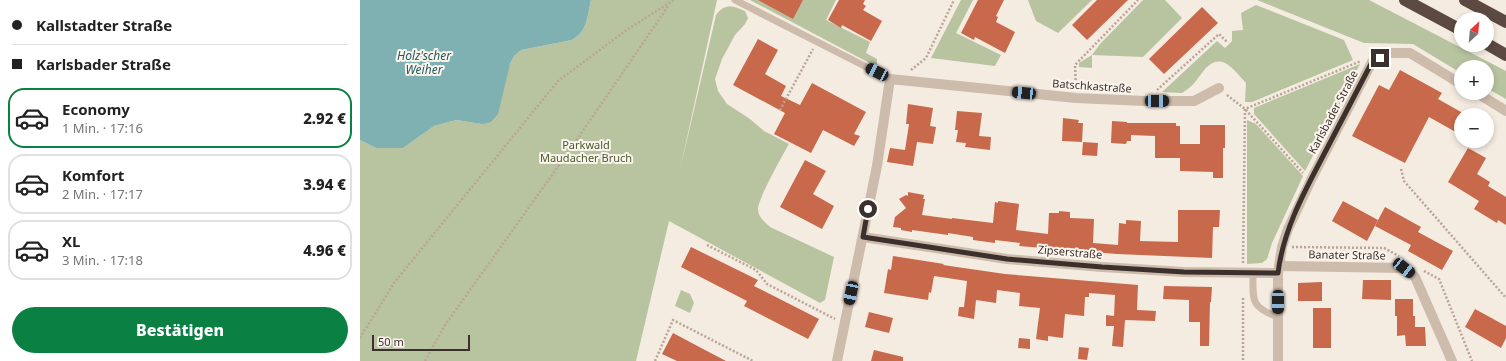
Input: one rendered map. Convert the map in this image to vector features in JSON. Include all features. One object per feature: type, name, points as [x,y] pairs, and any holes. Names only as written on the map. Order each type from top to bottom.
[{"type":"highway","points":[[1405,0],[1454,26]]},
{"type":"highway","points":[[1465,0],[1506,22]]},
{"type":"highway","points":[[1494,48],[1506,55]]},
{"type":"street","points":[[1372,62],[1387,53],[1410,53],[1454,80]]},
{"type":"street","name":"Karlsbader Straße","points":[[1278,361],[1278,270],[1282,247],[1288,229],[1311,180],[1372,62]]},
{"type":"street","name":"Batschkastraße","points":[[895,79],[1076,98],[1145,101],[1194,101],[1219,88]]},
{"type":"street","points":[[837,361],[895,79]]},
{"type":"street","points":[[1488,100],[1506,111]]},
{"type":"street","name":"Zipserstraße","points":[[863,237],[1007,259],[1102,267],[1248,273],[1278,270]]},
{"type":"street","name":"Banater Straße","points":[[1278,270],[1404,268],[1415,277],[1452,361]]},
{"type":"lane","points":[[735,0],[817,42],[895,79]]},
{"type":"lane","points":[[1248,273],[1255,303],[1265,312],[1278,317]]},
{"type":"path","points":[[425,361],[445,325],[567,154],[674,0]]},
{"type":"path","points":[[895,79],[926,58],[954,0]]},
{"type":"path","points":[[1076,98],[1075,65],[1138,0]]},
{"type":"path","points":[[360,338],[394,283],[558,81],[628,29],[671,3]]},
{"type":"path","points":[[1145,101],[1218,34],[1227,42]]},
{"type":"path","points":[[780,110],[817,42]]},
{"type":"path","points":[[1245,109],[1361,60],[1372,62]]},
{"type":"path","points":[[1219,88],[1245,109],[1311,180]]},
{"type":"path","points":[[1245,109],[1248,273]]},
{"type":"path","points":[[1401,169],[1404,181],[1506,298]]},
{"type":"path","points":[[708,245],[756,270],[767,284],[844,324]]},
{"type":"path","points":[[1243,296],[1243,361]]},
{"type":"path","points":[[655,361],[673,320],[753,361]]},
{"type":"green space","name":"Parkwald Maudacher Bruch","points":[[591,0],[717,0],[680,170],[716,15],[719,11],[726,7],[733,7],[745,11],[748,18],[745,24],[735,35],[722,59],[715,79],[718,91],[727,104],[750,119],[764,131],[789,144],[766,187],[759,204],[758,212],[762,219],[770,227],[834,257],[825,300],[820,303],[669,221],[636,361],[360,361],[360,140],[376,148],[403,148],[434,126],[456,120],[482,124],[514,56],[521,50],[572,40],[584,28]]},
{"type":"green space","points":[[750,0],[836,0],[826,20],[870,42],[866,53],[877,59],[877,67]]},
{"type":"green space","points":[[961,0],[973,0],[956,33],[1001,55],[995,66],[931,58]]},
{"type":"green space","points":[[1028,0],[1092,0],[1058,33],[1036,21]]},
{"type":"green space","points":[[1143,0],[1165,0],[1182,18],[1143,57],[1092,55],[1100,44]]},
{"type":"green space","points":[[1257,0],[1369,0],[1454,44],[1454,52],[1469,52],[1485,60],[1454,60],[1454,69],[1413,44],[1364,43]]},
{"type":"green space","points":[[1256,5],[1344,40],[1353,60],[1252,102],[1245,102],[1246,83],[1231,67],[1220,62],[1216,62],[1208,66],[1193,85],[1182,93],[1162,92],[1217,41],[1225,48],[1232,41],[1232,31],[1243,30],[1241,13]]},
{"type":"green space","points":[[1092,55],[1092,68],[1079,67],[1079,63]]},
{"type":"green space","points":[[1360,64],[1305,171],[1254,114],[1254,108]]},
{"type":"green space","points":[[1494,65],[1506,71],[1506,99],[1494,92]]},
{"type":"green space","points":[[1247,120],[1256,124],[1303,176],[1272,243],[1267,259],[1262,263],[1247,264]]},
{"type":"green space","points":[[681,290],[690,294],[694,303],[690,313],[675,306]]},
{"type":"water","name":"Holz'scher Weiher","points":[[360,0],[591,0],[584,28],[572,40],[521,50],[514,56],[510,64],[498,114],[491,122],[482,124],[456,120],[434,126],[403,148],[376,148],[360,140]]},
{"type":"building","points":[[758,0],[803,0],[793,19]]},
{"type":"building","points":[[839,0],[865,0],[863,4],[866,6],[863,10],[882,21],[871,41],[842,25],[841,28],[828,20]]},
{"type":"building","points":[[978,0],[1004,0],[996,16],[998,17],[996,22],[1015,32],[1005,53],[975,37],[974,40],[961,33]]},
{"type":"building","points":[[1097,0],[1128,0],[1087,40],[1072,25]]},
{"type":"building","points":[[1202,7],[1218,23],[1164,74],[1149,59]]},
{"type":"building","points":[[758,39],[778,50],[765,74],[786,86],[781,96],[800,105],[812,83],[866,112],[854,134],[860,136],[854,146],[823,130],[811,153],[774,134],[785,113],[733,85]]},
{"type":"building","points":[[1400,70],[1442,93],[1438,99],[1454,108],[1454,131],[1429,117],[1405,163],[1352,136],[1379,85],[1389,90]]},
{"type":"building","points":[[908,104],[933,108],[930,126],[936,127],[933,144],[917,142],[913,166],[887,162],[890,148],[905,150],[909,124],[906,124]]},
{"type":"building","points":[[957,111],[982,113],[979,136],[991,137],[990,150],[965,147],[966,143],[956,142],[958,130],[955,130]]},
{"type":"building","points":[[1063,118],[1079,120],[1078,123],[1083,123],[1082,142],[1062,141]]},
{"type":"building","points":[[1112,121],[1127,123],[1176,123],[1176,126],[1180,126],[1180,144],[1200,144],[1200,125],[1225,125],[1223,178],[1213,178],[1213,172],[1180,171],[1180,158],[1155,158],[1155,136],[1131,135],[1131,141],[1127,141],[1126,144],[1111,143]]},
{"type":"building","points":[[1083,142],[1098,143],[1097,156],[1082,155]]},
{"type":"building","points":[[1468,148],[1486,158],[1477,174],[1490,182],[1488,186],[1506,197],[1506,225],[1498,220],[1497,223],[1474,209],[1479,201],[1448,182]]},
{"type":"building","points":[[805,160],[826,171],[813,194],[834,206],[822,229],[780,207]]},
{"type":"building","points":[[908,192],[924,195],[923,199],[925,199],[922,215],[952,219],[993,223],[995,202],[998,203],[998,201],[1019,204],[1016,230],[1048,234],[1049,213],[1059,213],[1059,211],[1070,212],[1070,218],[1094,219],[1093,243],[1118,245],[1119,223],[1126,224],[1126,220],[1141,221],[1140,241],[1178,242],[1178,210],[1220,210],[1219,227],[1213,227],[1212,258],[1117,254],[1019,246],[1020,243],[995,240],[995,243],[973,240],[973,237],[948,233],[948,235],[912,230],[912,232],[893,227],[895,217],[906,208],[899,199],[906,195],[908,196]]},
{"type":"building","points":[[1343,201],[1378,220],[1367,241],[1332,221]]},
{"type":"building","points":[[1385,207],[1421,227],[1418,232],[1453,251],[1442,270],[1408,251],[1411,245],[1375,226]]},
{"type":"building","points":[[691,247],[758,280],[754,286],[819,319],[808,339],[744,306],[747,301],[681,267]]},
{"type":"building","points":[[893,256],[1005,274],[1138,285],[1137,310],[1156,311],[1155,321],[1125,320],[1123,347],[1112,346],[1114,326],[1106,326],[1106,315],[1114,316],[1115,295],[1089,293],[1089,297],[1085,297],[1084,316],[1065,314],[1063,338],[1048,336],[1048,341],[1036,339],[1040,308],[1019,306],[1020,293],[997,290],[996,303],[976,300],[974,319],[958,316],[959,307],[964,307],[967,281],[934,276],[931,293],[929,292],[928,300],[884,293],[888,269],[891,270]]},
{"type":"building","points":[[1363,280],[1391,280],[1391,300],[1362,299]]},
{"type":"building","points":[[1322,282],[1322,301],[1298,301],[1298,283]]},
{"type":"building","points":[[1164,286],[1212,287],[1210,302],[1209,346],[1200,346],[1200,322],[1189,322],[1189,300],[1163,299]]},
{"type":"building","points":[[1395,299],[1413,299],[1413,316],[1415,316],[1415,327],[1425,327],[1426,346],[1406,346],[1405,335],[1397,336]]},
{"type":"building","points":[[1313,308],[1331,308],[1331,348],[1313,348]]},
{"type":"building","points":[[1475,309],[1506,326],[1506,338],[1501,348],[1465,327]]},
{"type":"building","points":[[869,312],[893,318],[889,333],[865,327]]},
{"type":"building","points":[[673,333],[726,361],[677,361],[662,354]]},
{"type":"building","points":[[1019,338],[1030,339],[1030,349],[1018,348]]},
{"type":"building","points":[[1079,347],[1089,348],[1087,360],[1078,359]]},
{"type":"building","points":[[874,350],[903,357],[903,361],[871,361]]},
{"type":"route","points":[[868,209],[863,237],[1007,259],[1184,272],[1278,273],[1282,247],[1288,229],[1311,180],[1372,62],[1380,58]]}]
